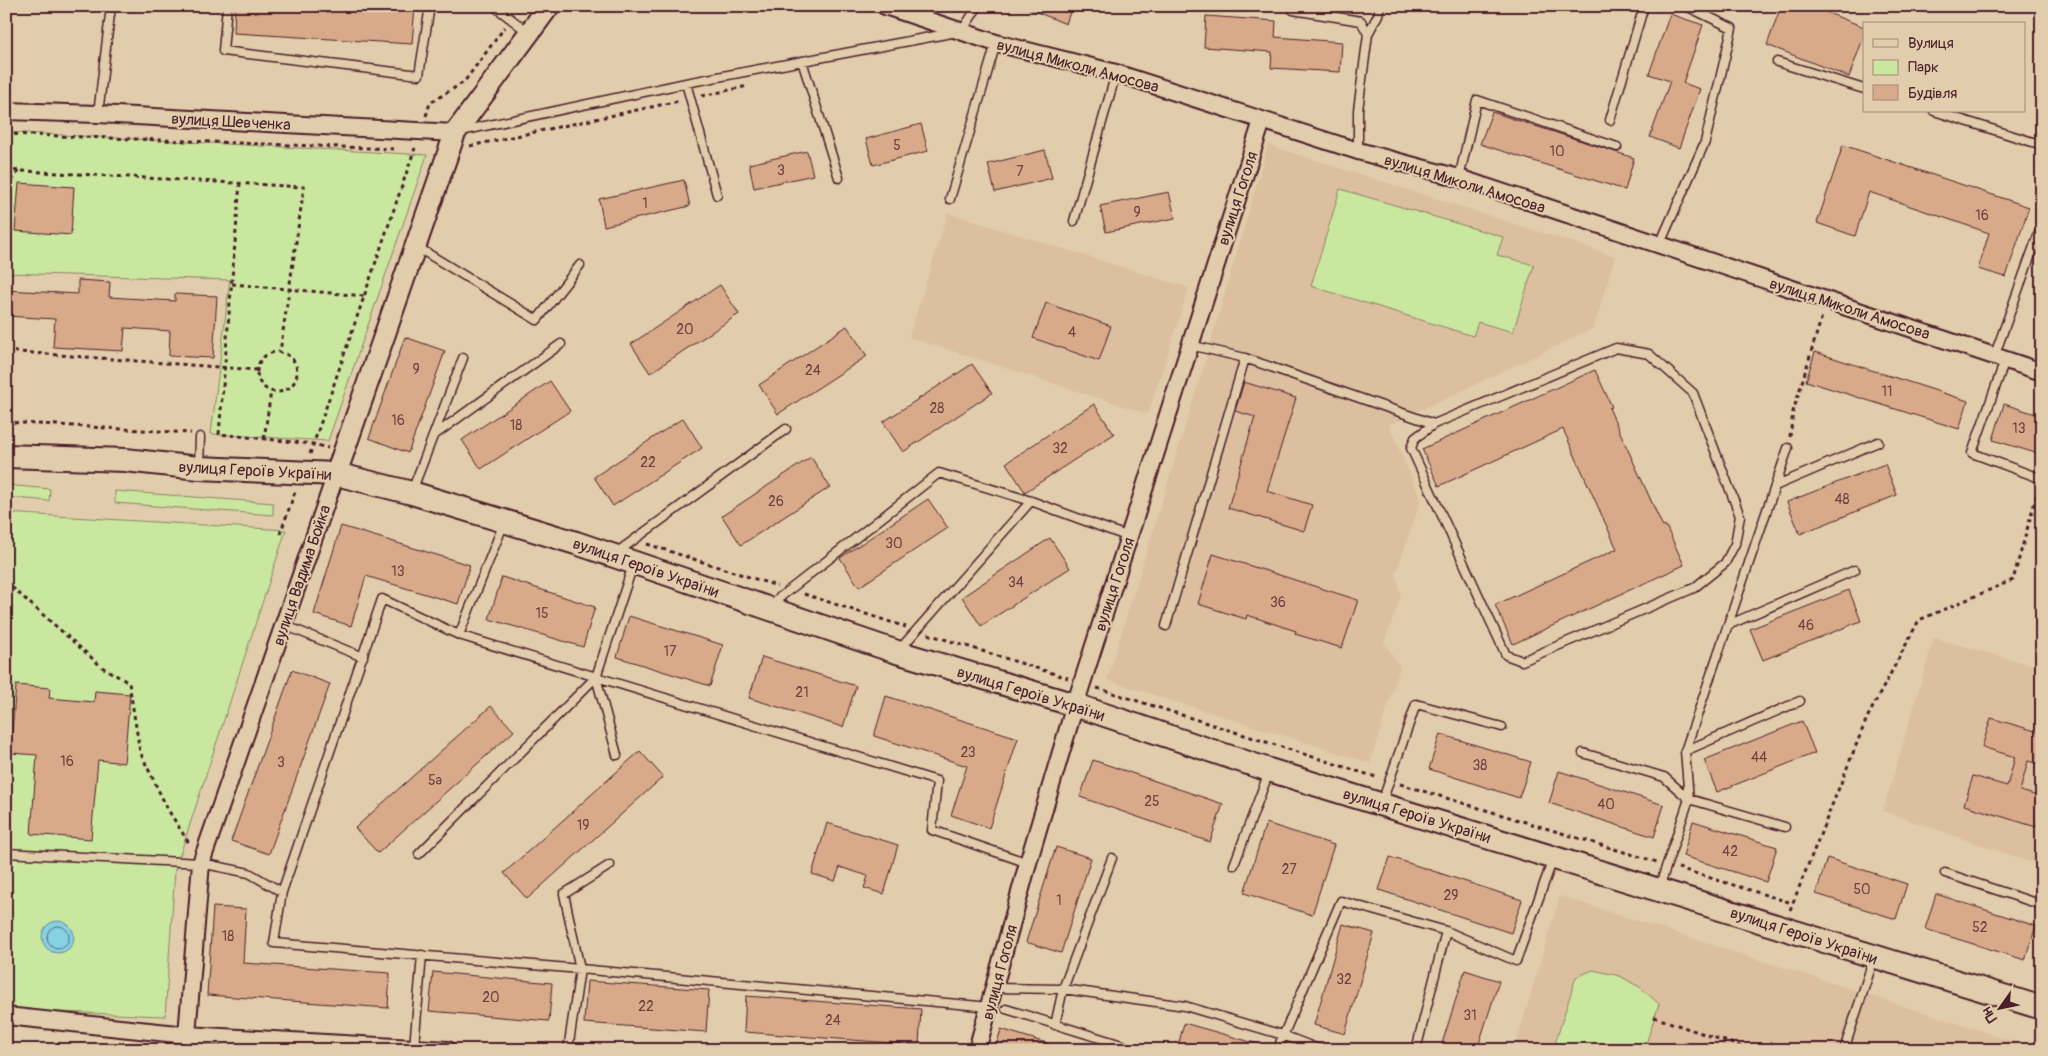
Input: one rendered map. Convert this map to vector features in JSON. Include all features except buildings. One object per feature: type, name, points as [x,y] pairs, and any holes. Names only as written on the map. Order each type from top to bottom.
[{"type":"main road","name":"вулиця Героїв України","points":[[6,456],[125,460],[199,468],[336,474],[412,493],[612,556],[897,652],[1075,705],[1269,770],[1782,927],[1874,958],[2042,1008]]},
{"type":"street","name":"вулиця Вадима Бойка","points":[[187,1035],[201,863],[415,246],[455,133],[549,6]]},
{"type":"street","name":"вулиця Миколи Амосова","points":[[885,6],[996,43],[1116,73],[1358,151],[1459,178],[2042,372]]},
{"type":"street","name":"вулиця Шевченка","points":[[6,111],[98,114],[455,133]]},
{"type":"street","name":"вулиця Гоголя","points":[[977,1050],[998,1008],[994,988],[1075,705],[1262,121]]},
{"type":"street","points":[[6,1016],[187,1035],[448,1050]]},
{"type":"lane","points":[[98,114],[111,6]]},
{"type":"lane","points":[[227,6],[223,51],[419,75],[430,6]]},
{"type":"lane","points":[[494,6],[530,33]]},
{"type":"lane","points":[[455,133],[686,83],[962,31],[978,6]]},
{"type":"lane","points":[[1290,6],[1293,10],[1361,21],[1368,34]]},
{"type":"lane","points":[[1331,6],[1336,16]]},
{"type":"lane","points":[[1358,151],[1358,110],[1368,34],[1378,15],[1380,6]]},
{"type":"lane","points":[[1610,120],[1644,6]]},
{"type":"lane","points":[[1659,246],[1705,142],[1732,28],[1686,6]]},
{"type":"lane","points":[[950,199],[996,43]]},
{"type":"lane","points":[[802,61],[839,178]]},
{"type":"lane","points":[[1777,62],[1863,89]]},
{"type":"lane","points":[[1074,221],[1116,73]]},
{"type":"lane","points":[[686,83],[717,195]]},
{"type":"lane","points":[[1459,178],[1477,100],[1617,147]]},
{"type":"lane","points":[[1937,112],[2042,146]]},
{"type":"lane","points":[[2038,235],[1972,453],[2042,479]]},
{"type":"lane","points":[[415,246],[537,320],[580,264]]},
{"type":"lane","points":[[433,436],[561,344]]},
{"type":"lane","points":[[1190,345],[1245,358],[1434,424],[1616,348],[1649,354],[1693,393],[1740,516],[1736,544],[1725,562],[1694,588],[1522,661],[1506,655],[1411,448],[1415,438],[1434,424]]},
{"type":"lane","points":[[412,493],[462,358]]},
{"type":"lane","points":[[1166,626],[1245,358]]},
{"type":"lane","points":[[612,556],[786,429]]},
{"type":"lane","points":[[199,468],[200,435]]},
{"type":"lane","points":[[1776,486],[1878,442]]},
{"type":"lane","points":[[1658,890],[1689,798],[1685,751],[1788,448]]},
{"type":"lane","points":[[766,608],[939,473],[1031,501],[1129,536]]},
{"type":"lane","points":[[897,652],[1031,501]]},
{"type":"lane","points":[[459,635],[504,521]]},
{"type":"lane","points":[[419,854],[596,677],[633,563]]},
{"type":"lane","points":[[1728,625],[1855,570]]},
{"type":"lane","points":[[1028,864],[932,830],[937,781],[459,635],[382,599],[282,892],[274,943],[998,1008],[1138,1050]]},
{"type":"lane","points":[[284,625],[363,657]]},
{"type":"lane","points":[[596,677],[617,754]]},
{"type":"lane","points":[[1685,751],[1800,701]]},
{"type":"lane","points":[[1382,804],[1416,704],[1502,727]]},
{"type":"lane","points":[[1583,753],[1664,777],[1689,798],[1785,827]]},
{"type":"lane","points":[[1234,865],[1269,770]]},
{"type":"lane","points":[[6,853],[201,863],[248,873],[282,892]]},
{"type":"lane","points":[[1055,1025],[1063,989],[1112,858]]},
{"type":"lane","points":[[1281,1039],[1341,901],[1446,931],[1516,961],[1553,858]]},
{"type":"lane","points":[[568,1050],[580,969],[564,894],[610,865]]},
{"type":"lane","points":[[1945,873],[2042,905]]},
{"type":"lane","points":[[1416,1050],[1446,931]]},
{"type":"lane","points":[[414,1047],[422,955]]},
{"type":"lane","points":[[1844,1050],[1874,958]]},
{"type":"lane","points":[[994,988],[1063,989],[1185,1006],[1281,1039],[1321,1050]]},
{"type":"path","points":[[280,534],[313,444],[430,103],[464,82],[511,19]]},
{"type":"path","points":[[6,170],[304,187],[280,352]]},
{"type":"path","points":[[6,187],[19,170]]},
{"type":"path","points":[[219,434],[240,184]]},
{"type":"path","points":[[232,284],[364,296]]},
{"type":"path","points":[[1788,448],[1793,412],[1827,300]]},
{"type":"path","points":[[6,351],[257,370]]},
{"type":"path","points":[[273,352],[280,352],[293,359],[297,369],[296,379],[290,387],[280,392],[270,391],[262,385],[257,376],[257,366],[263,356],[273,352]]},
{"type":"path","points":[[264,439],[270,391]]},
{"type":"path","points":[[6,422],[200,435]]},
{"type":"path","points":[[210,434],[313,444],[343,452]]},
{"type":"path","points":[[1782,927],[1867,718],[1919,620],[2013,580],[2042,479]]},
{"type":"path","points":[[634,540],[1389,781],[1792,902]]},
{"type":"path","points":[[6,582],[102,667],[130,682],[140,752],[167,808],[201,863]]},
{"type":"path","points":[[1654,1018],[1751,1050]]},
{"type":"shaded area","points":[[1268,145],[1615,256],[1594,328],[1389,425],[1421,500],[1396,573],[1401,597],[1384,642],[1400,667],[1370,763],[1107,680],[1205,362]]},
{"type":"shaded area","points":[[948,213],[1189,288],[1148,414],[909,337]]},
{"type":"shaded area","points":[[1934,638],[2042,668],[2042,866],[1883,811]]},
{"type":"shaded area","points":[[1560,896],[2022,1044],[2020,1050],[1514,1050]]},
{"type":"green space","points":[[6,132],[427,155],[328,441],[211,434],[230,280],[6,273]]},
{"type":"green space","points":[[1340,189],[1503,237],[1497,255],[1534,265],[1513,332],[1478,322],[1473,336],[1311,286]]},
{"type":"green space","points":[[6,485],[50,489],[49,501],[6,497]]},
{"type":"green space","points":[[115,491],[273,503],[273,515],[115,503]]},
{"type":"green space","points":[[6,513],[286,530],[175,870],[165,1016],[6,1010]]},
{"type":"green space","points":[[1593,970],[1620,976],[1641,988],[1659,1004],[1644,1050],[1553,1050],[1576,977]]},
{"type":"water","points":[[58,921],[64,922],[69,926],[73,931],[73,943],[69,948],[64,952],[58,953],[52,952],[47,948],[43,943],[42,937],[43,931],[47,926],[52,922]]}]
